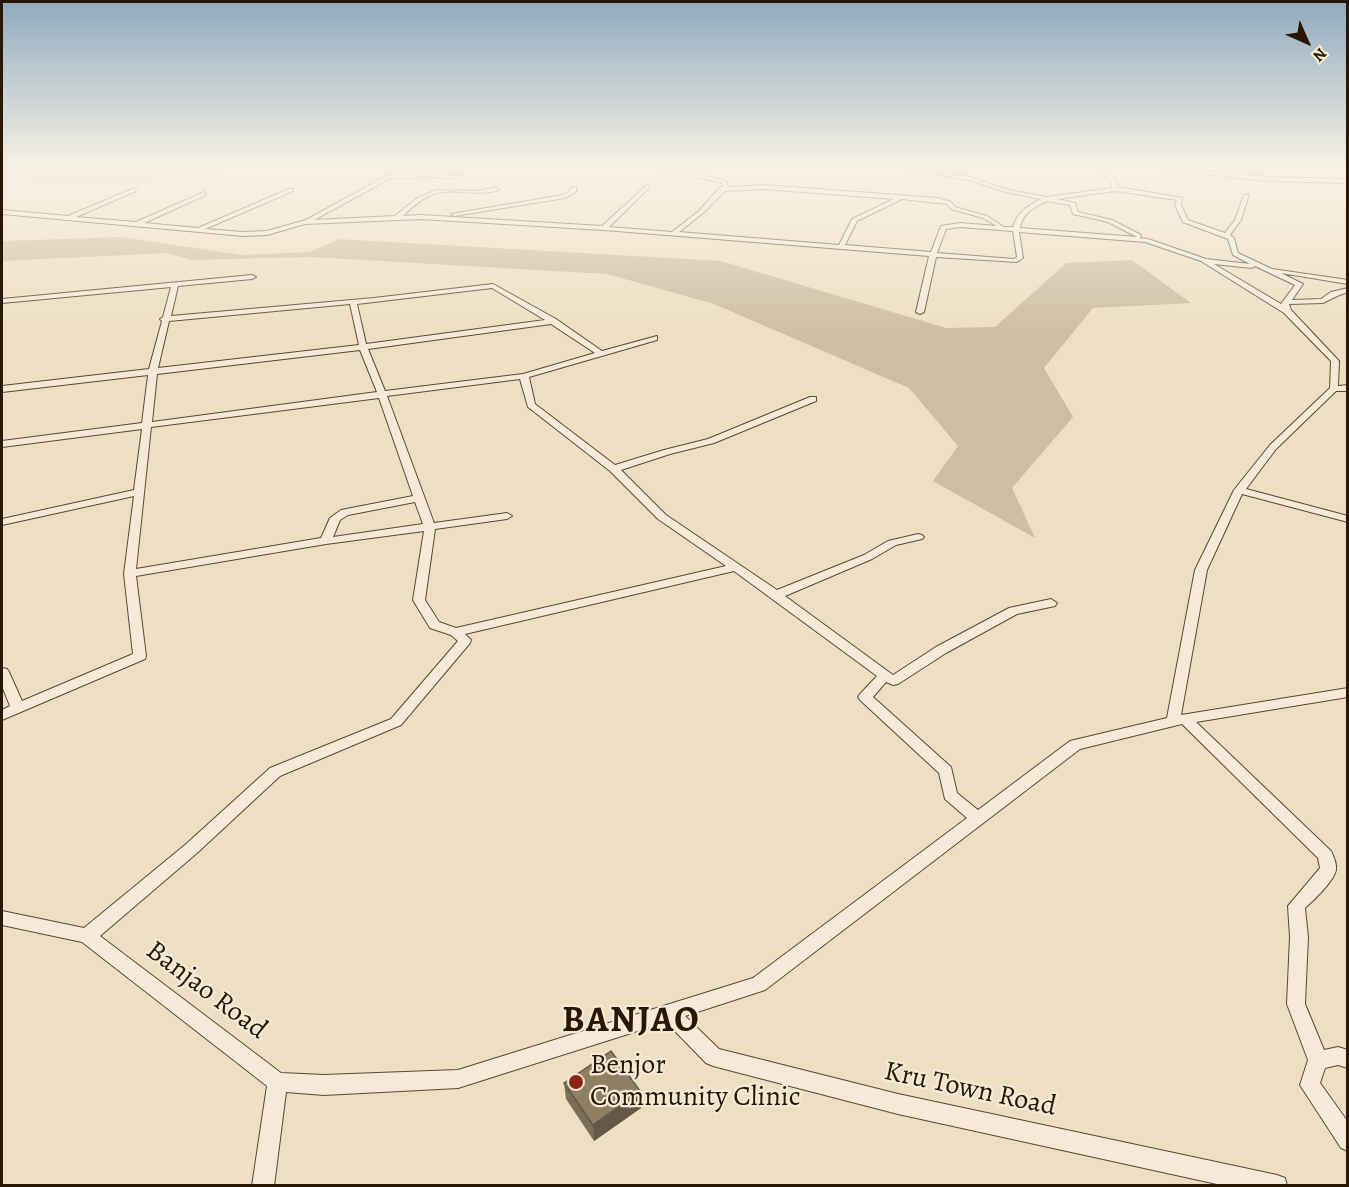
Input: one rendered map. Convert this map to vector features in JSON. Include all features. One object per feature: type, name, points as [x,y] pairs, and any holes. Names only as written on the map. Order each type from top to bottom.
[{"type":"street","points":[[118,222],[243,234],[267,233],[304,222]]},
{"type":"street","points":[[195,230],[213,222]]},
{"type":"street","points":[[515,222],[1015,261],[1020,258],[1012,229],[1016,222]]},
{"type":"street","points":[[604,228],[610,222]]},
{"type":"street","points":[[673,234],[688,222]]},
{"type":"street","points":[[841,247],[853,222]]},
{"type":"street","points":[[997,222],[1012,229]]},
{"type":"street","points":[[1113,222],[1146,240],[1203,260],[1287,306],[1335,361],[1334,390]]},
{"type":"street","points":[[1189,222],[1231,237],[1235,254],[1299,284],[1287,306]]},
{"type":"street","points":[[1226,236],[1236,222]]},
{"type":"street","points":[[920,312],[933,255],[943,227],[960,225],[1146,240]]},
{"type":"street","points":[[1203,260],[1347,282]]},
{"type":"street","points":[[2,301],[252,277]]},
{"type":"street","points":[[2,715],[140,656],[130,574],[153,370],[164,319],[175,284]]},
{"type":"street","points":[[164,319],[353,302],[493,286],[553,321],[602,354]]},
{"type":"street","points":[[1287,306],[1323,301],[1347,290]]},
{"type":"street","points":[[87,936],[191,849],[275,772],[396,722],[465,640],[454,632],[434,625],[419,600],[430,528],[363,347],[353,302]]},
{"type":"street","points":[[2,389],[363,347],[553,321]]},
{"type":"street","points":[[2,444],[524,376],[654,338]]},
{"type":"street","points":[[524,376],[531,405],[614,470],[662,517],[776,595],[893,681],[941,650],[1013,611],[1051,603]]},
{"type":"street","points":[[1179,720],[1201,570],[1239,490],[1273,447],[1334,390],[1347,388]]},
{"type":"street","points":[[614,470],[667,452],[711,441],[813,399]]},
{"type":"street","points":[[1239,490],[1347,519]]},
{"type":"street","points":[[2,522],[138,492]]},
{"type":"street","points":[[326,541],[335,519],[345,512],[420,498]]},
{"type":"street","points":[[130,574],[326,541],[507,516]]},
{"type":"street","points":[[776,595],[868,558],[892,543],[918,537]]},
{"type":"street","points":[[454,632],[734,568]]},
{"type":"street","points":[[2,672],[18,708]]},
{"type":"street","points":[[885,675],[865,697],[946,771],[951,795],[978,819]]},
{"type":"street","points":[[263,1185],[277,1082],[324,1085],[458,1079],[759,984],[1075,745],[1179,720],[1347,692]]},
{"type":"street","points":[[1179,720],[1325,855],[1328,869],[1312,891],[1296,906],[1299,937],[1296,1004],[1318,1060],[1310,1085],[1347,1141]]},
{"type":"street","name":"Banjao Road","points":[[2,918],[87,936],[277,1082]]},
{"type":"street","name":"Kru Town Road","points":[[669,1012],[713,1057],[898,1104],[1277,1185]]},
{"type":"street","points":[[1318,1060],[1338,1056],[1347,1059]]},
{"type":"shaded area","points":[[122,237],[241,255],[310,252],[339,239],[721,261],[946,328],[995,327],[1066,263],[1132,260],[1191,303],[1093,308],[1044,368],[1073,417],[1012,488],[1035,538],[933,481],[958,446],[909,388],[714,304],[607,274],[311,257],[191,260],[167,253],[2,261],[2,241]]},
{"type":"building","name":"Benjor Community Clinic","points":[[611,1051],[640,1091],[593,1125],[564,1083]]},
{"type":"place","name":"Benjor Community Clinic","points":[[576,1082]]},
{"type":"district","name":"BANJAO","points":[[631,1022]]}]
